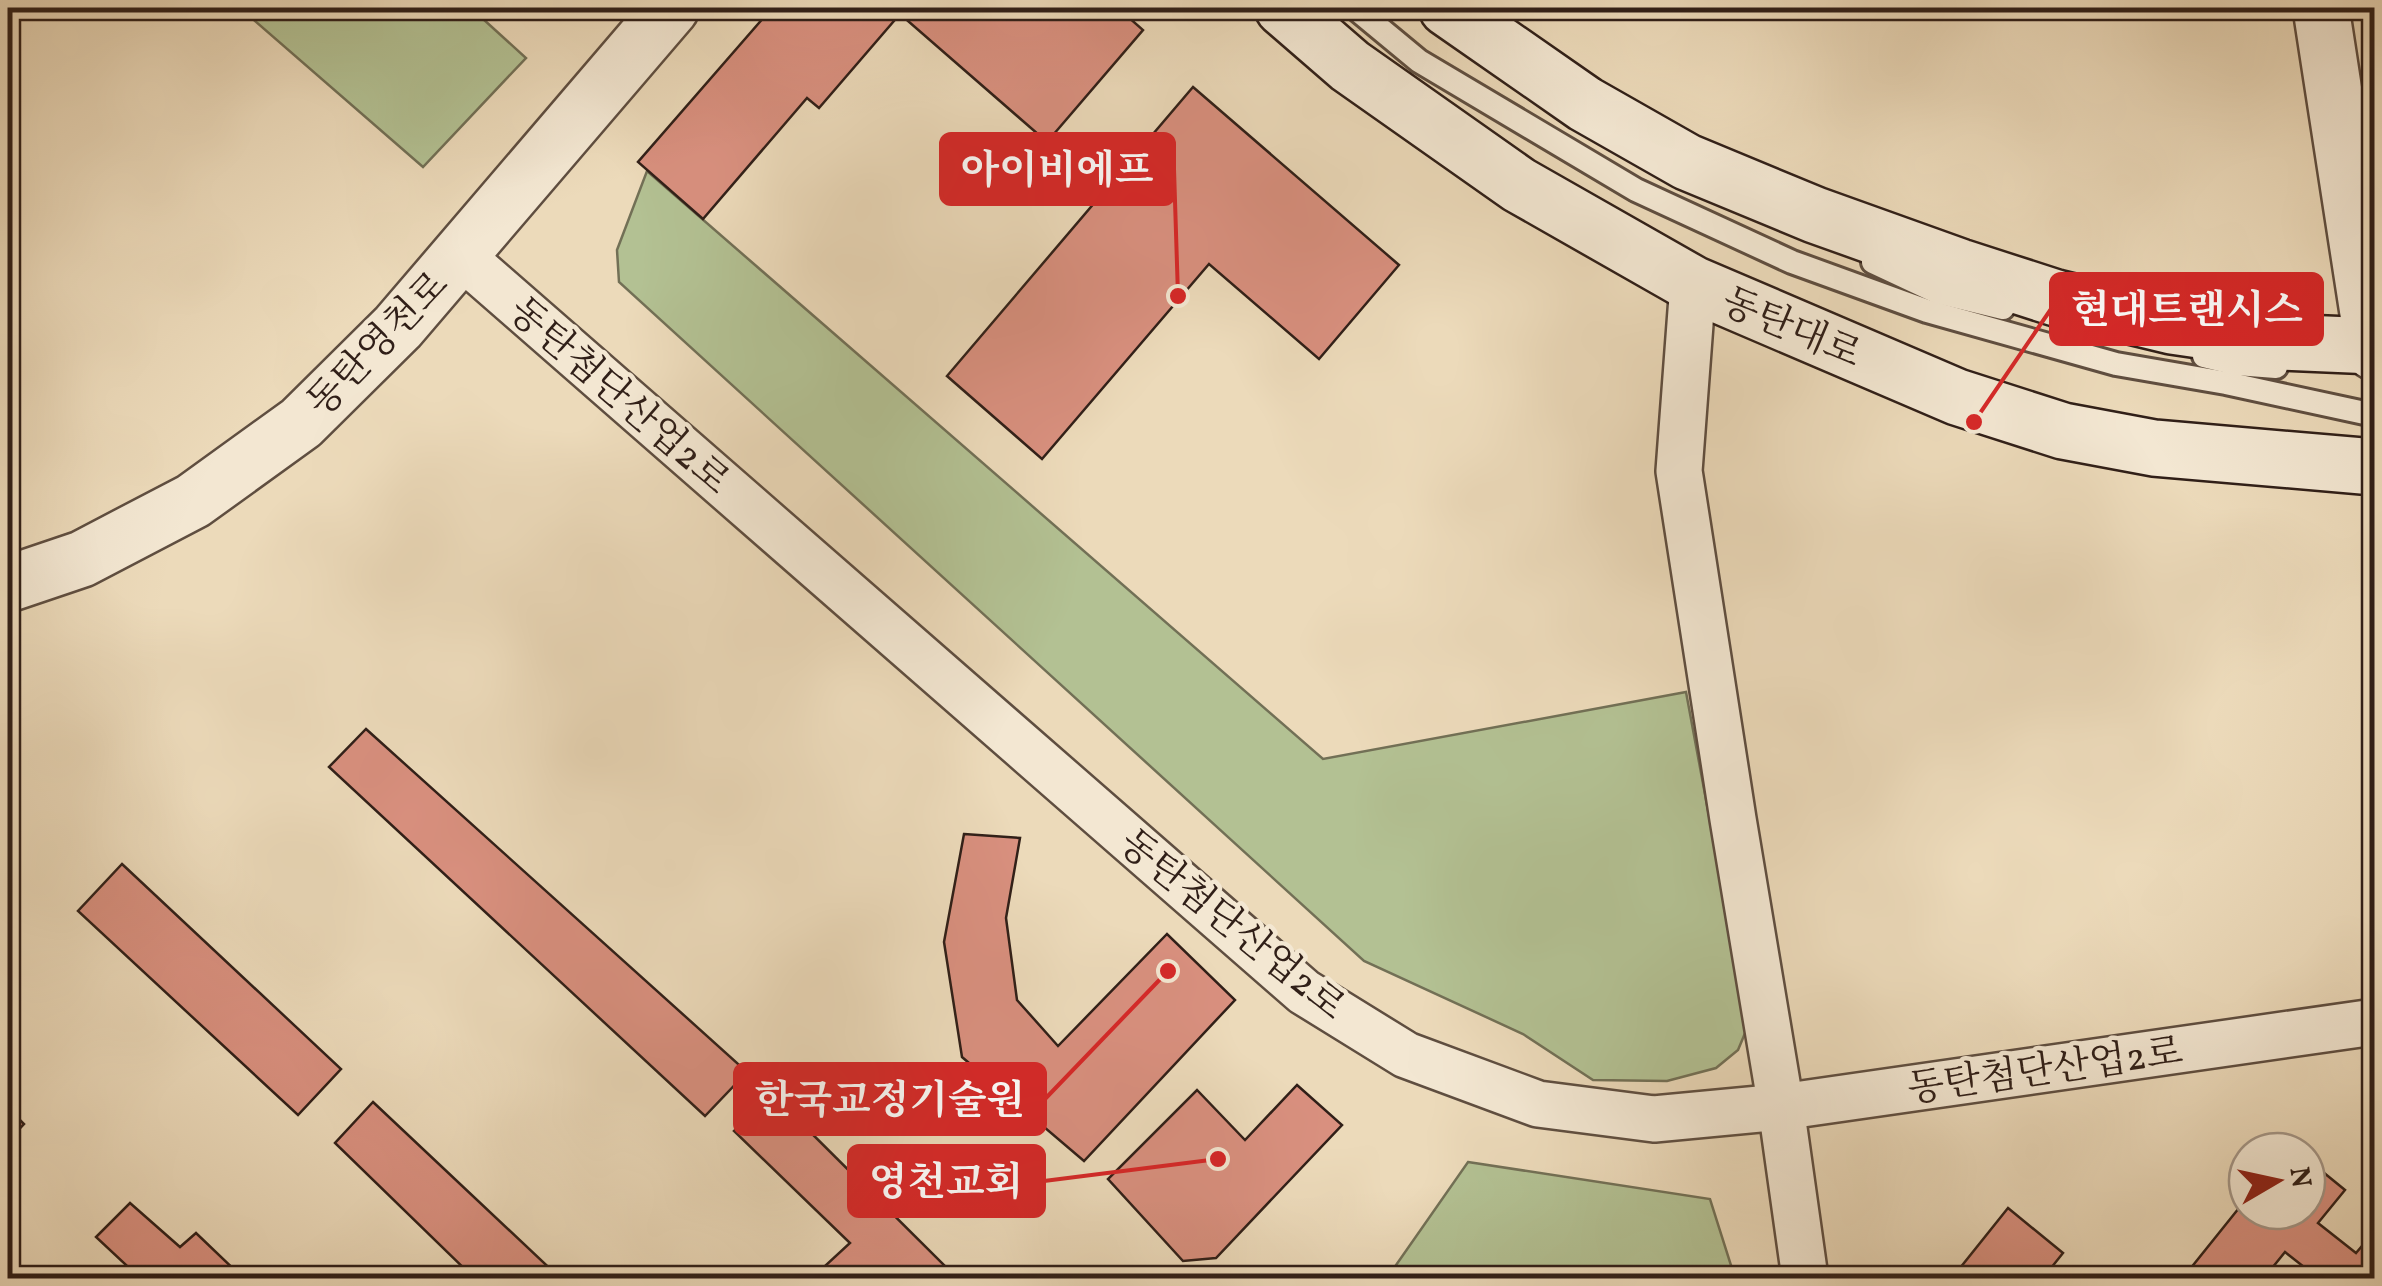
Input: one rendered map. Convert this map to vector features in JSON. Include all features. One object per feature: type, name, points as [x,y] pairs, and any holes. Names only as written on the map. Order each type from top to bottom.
[{"type":"main road","name":"동탄영천로","points":[[8,584],[82,558],[192,501],[301,423],[398,328],[671,8]]},
{"type":"main road","name":"동탄대로","points":[[1283,8],[1350,66],[1519,184],[1693,284],[1957,397],[2063,430],[2154,448],[2374,467]]},
{"type":"main road","points":[[1447,8],[1585,104],[1687,162],[1815,215],[2040,293],[2153,321],[2282,342],[2374,348],[2321,8]]},
{"type":"street","name":"동탄첨단산업2로","points":[[460,255],[1304,992],[1406,1055],[1538,1104],[1654,1119],[1782,1107],[2374,1022]]},
{"type":"street","points":[[1693,284],[1680,471],[1782,1107],[1805,1278]]},
{"type":"lane","points":[[1355,8],[1419,61],[1636,190],[1792,262],[1927,311],[2116,364],[2226,383],[2374,416]]},
{"type":"lane","points":[[1430,8],[1578,126],[1937,292],[2237,364],[2296,368]]},
{"type":"green space","points":[[240,8],[471,8],[526,58],[423,167]]},
{"type":"green space","points":[[647,171],[1323,759],[1686,692],[1748,1026],[1738,1050],[1716,1068],[1667,1081],[1593,1080],[1523,1034],[1364,961],[619,282],[617,250]]},
{"type":"green space","points":[[1468,1162],[1710,1199],[1735,1278],[1387,1278]]},
{"type":"building","points":[[772,8],[1118,8],[1143,30],[1047,142],[900,14],[819,108],[807,98],[703,219],[638,162]]},
{"type":"building","points":[[1193,87],[1399,265],[1319,359],[1209,264],[1042,459],[947,376]]},
{"type":"building","points":[[366,729],[747,1072],[705,1116],[329,767]]},
{"type":"building","points":[[964,834],[1020,838],[1006,918],[1017,1000],[1058,1046],[1167,934],[1235,1000],[1084,1161],[962,1057],[944,942]]},
{"type":"building","points":[[122,864],[341,1069],[298,1115],[78,911]]},
{"type":"building","points":[[1297,1085],[1342,1125],[1216,1258],[1183,1261],[1108,1179],[1197,1090],[1245,1140]]},
{"type":"building","points":[[771,1093],[957,1278],[812,1278],[850,1243],[734,1131]]},
{"type":"building","points":[[373,1102],[560,1278],[474,1278],[335,1143]]},
{"type":"building","points":[[8,1108],[24,1124],[8,1141]]},
{"type":"building","points":[[2327,1175],[2345,1190],[2327,1212]]},
{"type":"building","points":[[130,1203],[180,1247],[196,1233],[243,1278],[140,1278],[96,1237]]},
{"type":"building","points":[[2008,1208],[2063,1253],[2043,1278],[1952,1278]]},
{"type":"building","points":[[2227,1223],[2227,1231],[2327,1230],[2356,1253],[2367,1240],[2374,1246],[2374,1278],[2318,1278],[2285,1252],[2264,1278],[2191,1278],[2186,1274]]},
{"type":"building","points":[[10,1263],[27,1278],[8,1278]]},
{"type":"place","name":"아이비에프","points":[[1178,296]]},
{"type":"place","name":"현대트랜시스","points":[[1974,422]]},
{"type":"place","name":"한국교정기술원","points":[[1168,971]]},
{"type":"place","name":"영천교회","points":[[1218,1159]]}]
